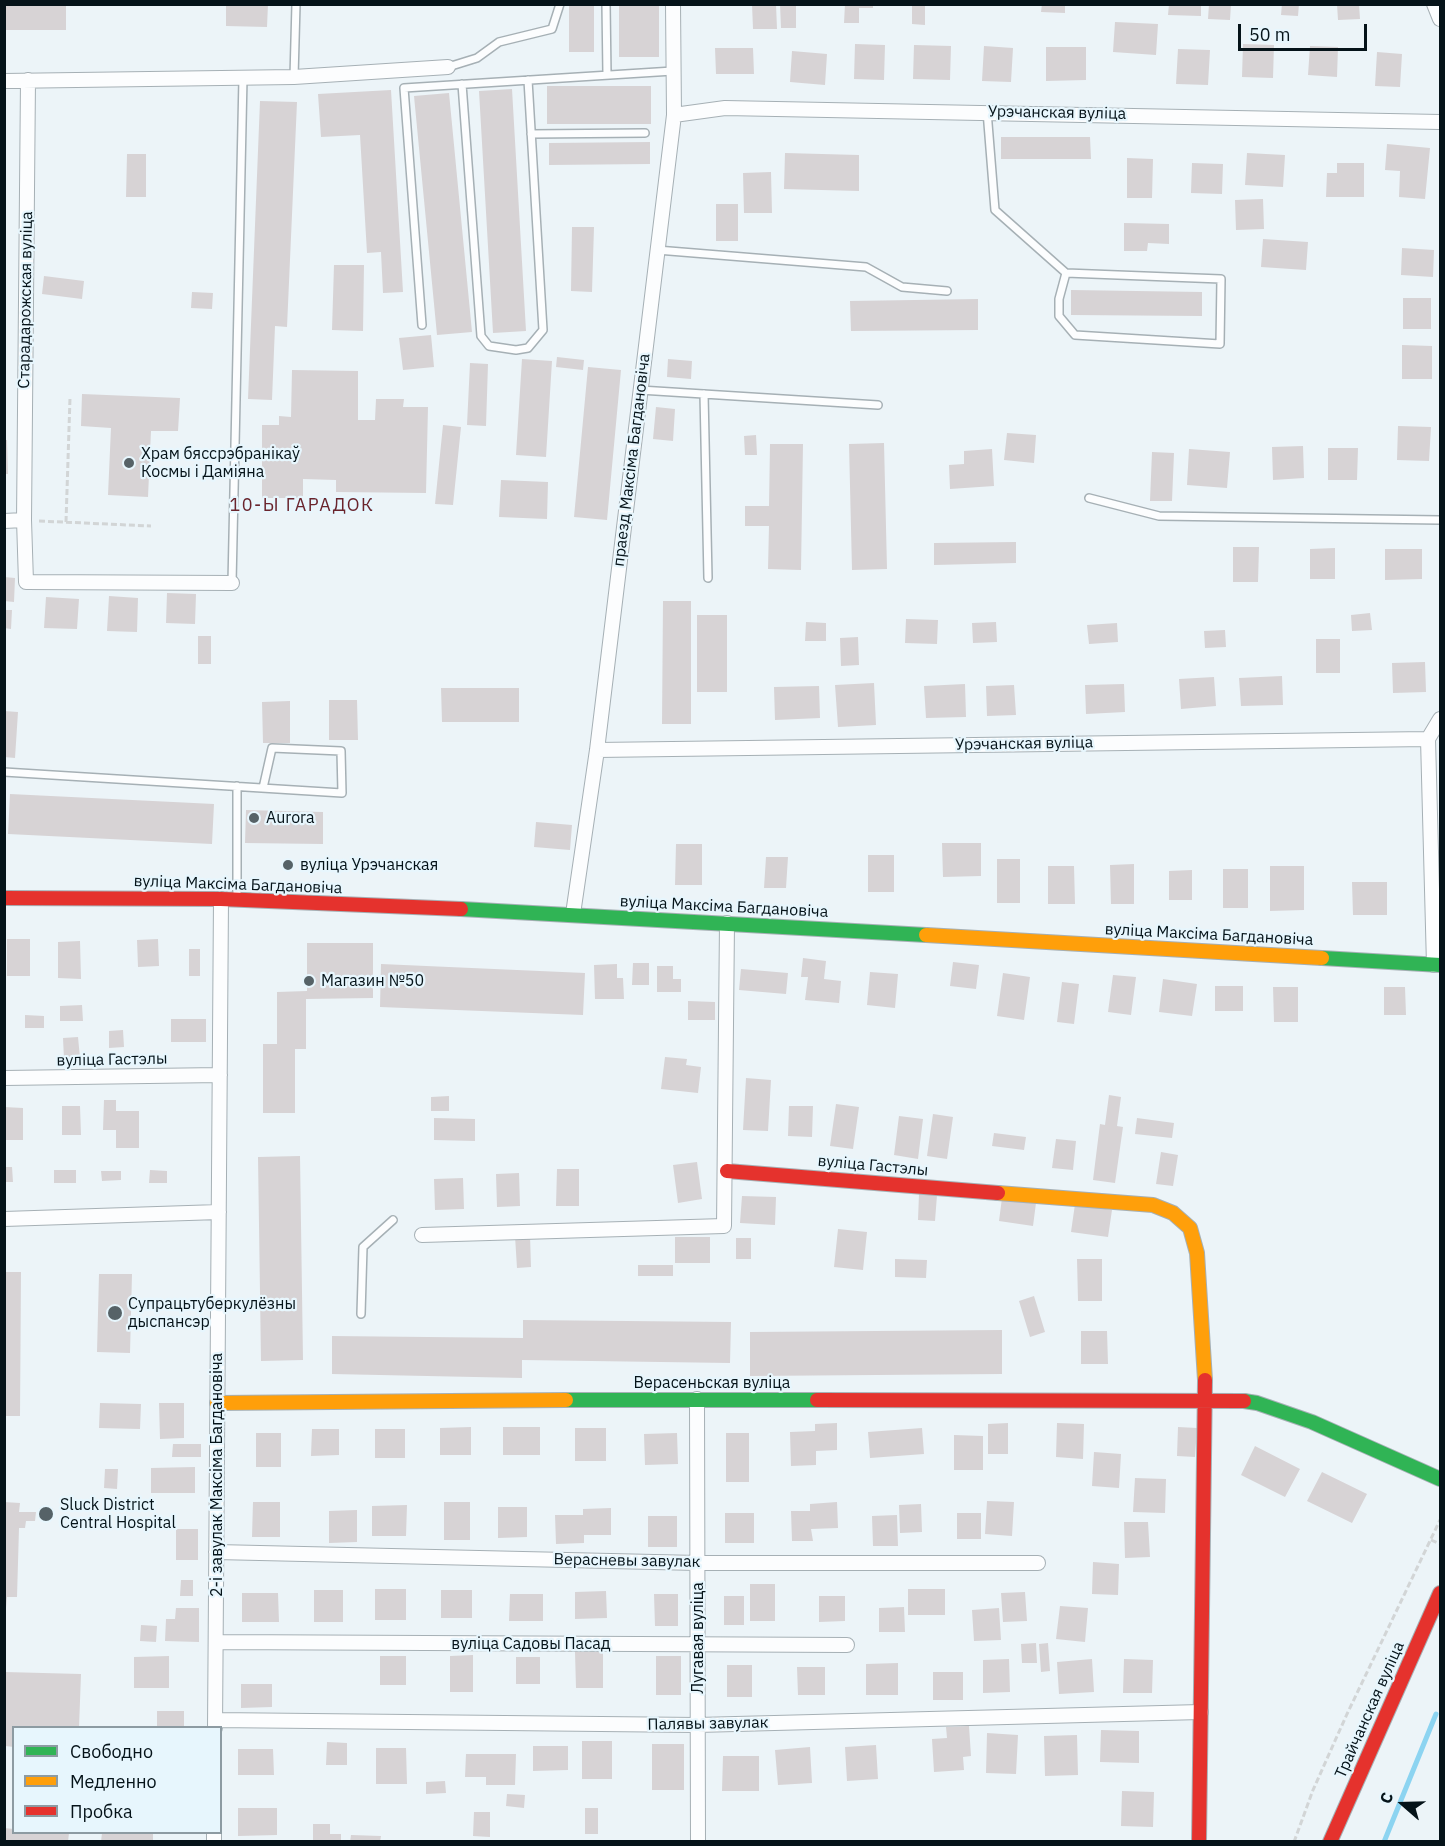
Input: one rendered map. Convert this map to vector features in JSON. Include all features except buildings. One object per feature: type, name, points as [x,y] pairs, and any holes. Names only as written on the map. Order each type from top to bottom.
[{"type":"street","name":"праезд Максіма Багдановіча","points":[[573,914],[597,750],[674,115],[673,4]]},
{"type":"street","points":[[1434,4],[1440,19]]},
{"type":"street","points":[[4,81],[294,77],[448,67]]},
{"type":"street","name":"Старадарожская вуліца","points":[[28,80],[24,520],[26,582],[232,583]]},
{"type":"street","name":"Урэчанская вуліца","points":[[674,115],[724,108],[987,111],[1440,122]]},
{"type":"street","points":[[4,521],[24,520]]},
{"type":"street","points":[[1437,965],[1428,739],[1440,719]]},
{"type":"street","name":"Урэчанская вуліца","points":[[597,750],[1428,739]]},
{"type":"street","name":"вуліца Максіма Багдановіча","points":[[4,898],[221,899],[573,914],[1437,965]]},
{"type":"street","name":"2-і завулак Максіма Багдановіча","points":[[215,1724],[221,899]]},
{"type":"street","points":[[422,1235],[724,1226],[727,1171],[728,923]]},
{"type":"street","name":"вуліца Гастэлы","points":[[4,1078],[220,1075]]},
{"type":"street","name":"вуліца Гастэлы","points":[[727,1171],[1153,1205],[1173,1213],[1190,1228],[1197,1253],[1206,1403],[1198,1842]]},
{"type":"street","points":[[4,1219],[219,1212]]},
{"type":"street","name":"Верасеньская вуліца","points":[[217,1403],[697,1399],[1206,1403],[1233,1400],[1257,1403],[1312,1422],[1440,1479]]},
{"type":"street","name":"Лугавая вуліца","points":[[697,1399],[698,1842]]},
{"type":"street","name":"Верасневы завулак","points":[[216,1552],[698,1563],[1038,1563]]},
{"type":"street","name":"Трайчанская вуліца","points":[[1330,1842],[1440,1593]]},
{"type":"street","name":"вуліца Садовы Пасад","points":[[216,1642],[847,1645]]},
{"type":"street","name":"Палявы завулак","points":[[215,1724],[698,1725],[1201,1712]]},
{"type":"lane","points":[[294,77],[296,4]]},
{"type":"lane","points":[[448,67],[477,58],[499,42],[552,29],[560,4]]},
{"type":"lane","points":[[606,4],[607,75]]},
{"type":"lane","points":[[422,325],[404,88],[673,71]]},
{"type":"lane","points":[[232,583],[243,78]]},
{"type":"lane","points":[[462,84],[481,336],[489,346],[504,350],[528,348],[543,330],[528,80]]},
{"type":"lane","points":[[987,111],[995,210],[1066,273],[1221,279],[1220,344],[1075,334],[1059,316],[1059,299],[1066,273]]},
{"type":"lane","points":[[531,134],[645,133]]},
{"type":"lane","points":[[657,250],[866,267],[902,287],[947,291]]},
{"type":"lane","points":[[640,390],[878,405]]},
{"type":"lane","points":[[704,394],[708,578]]},
{"type":"lane","points":[[1089,498],[1159,516],[1440,520]]},
{"type":"lane","points":[[4,772],[342,793],[341,751],[272,748],[263,788]]},
{"type":"lane","points":[[237,786],[237,900]]},
{"type":"lane","points":[[361,1314],[363,1247],[393,1220]]},
{"type":"path","points":[[66,522],[70,398]]},
{"type":"path","points":[[24,520],[151,526]]},
{"type":"path","points":[[1294,1842],[1313,1790],[1347,1714],[1440,1520]]},
{"type":"path","points":[[1431,1540],[1440,1544]]},
{"type":"waterway","points":[[1384,1842],[1436,1714]]},
{"type":"traffic: fast","points":[[461,909],[926,935]]},
{"type":"traffic: fast","points":[[1322,958],[1440,965]]},
{"type":"traffic: fast","points":[[566,1400],[817,1400]]},
{"type":"traffic: fast","points":[[1244,1401],[1257,1403],[1312,1422],[1440,1479]]},
{"type":"traffic: slow","points":[[926,935],[1322,958]]},
{"type":"traffic: slow","points":[[998,1193],[1153,1205],[1173,1213],[1190,1228],[1197,1253],[1205,1380]]},
{"type":"traffic: slow","points":[[217,1403],[566,1400]]},
{"type":"traffic: jam","points":[[4,898],[221,899],[461,909]]},
{"type":"traffic: jam","points":[[727,1171],[998,1193]]},
{"type":"traffic: jam","points":[[1199,1842],[1205,1380]]},
{"type":"traffic: jam","points":[[817,1400],[1244,1401]]},
{"type":"traffic: jam","points":[[1330,1842],[1440,1593]]},
{"type":"place","name":"Храм бяссрэбранікаў Космы і Даміяна","points":[[129,463]]},
{"type":"place","name":"Aurora","points":[[254,818]]},
{"type":"place","name":"вуліца Урэчанская","points":[[288,865]]},
{"type":"place","name":"Магазин №50","points":[[309,981]]},
{"type":"place","name":"Супрацьтуберкулёзны дыспансэр","points":[[115,1313]]},
{"type":"place","name":"Sluck District Central Hospital","points":[[46,1514]]},
{"type":"district","name":"10-Ы ГАРАДОК","points":[[302,506]]}]
